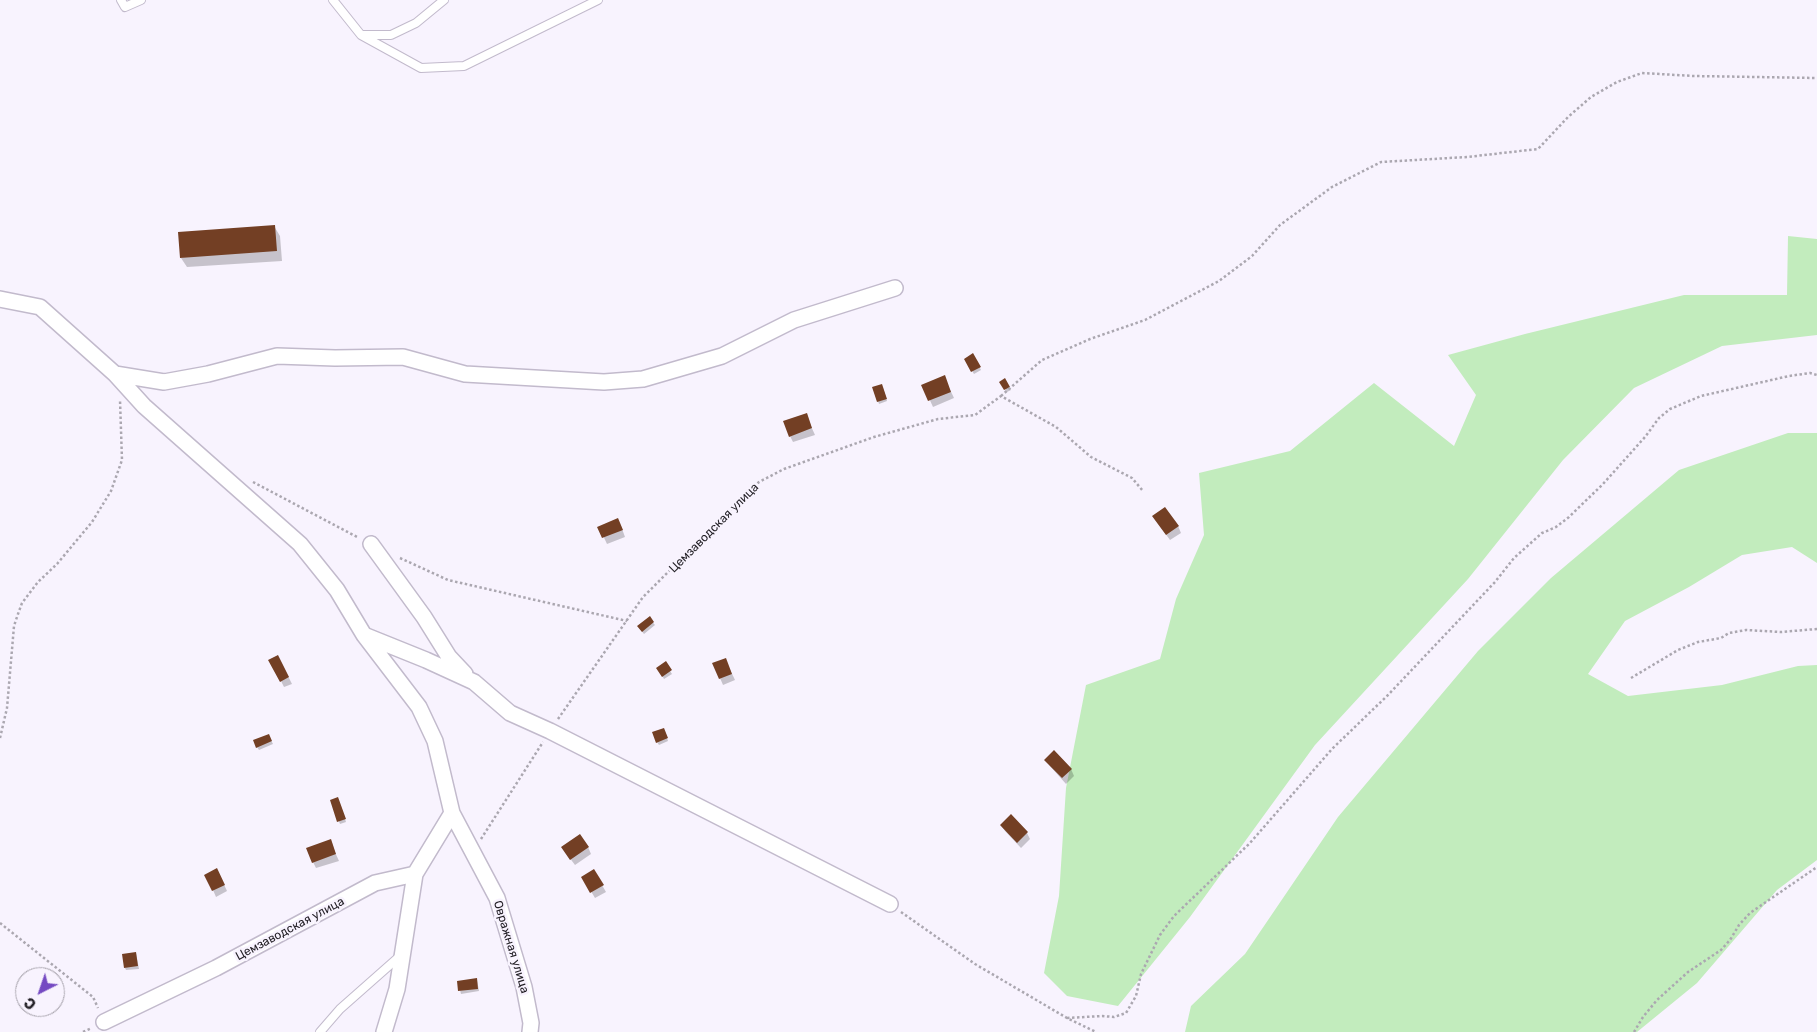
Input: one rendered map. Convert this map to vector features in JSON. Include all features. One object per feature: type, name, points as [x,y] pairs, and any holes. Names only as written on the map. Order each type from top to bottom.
[{"type":"street","points":[[115,374],[164,382],[208,374],[277,356],[336,358],[403,357],[465,374],[604,382],[643,379],[722,356],[794,320],[895,288]]},
{"type":"street","name":"Овражная улица","points":[[0,299],[40,307],[115,374],[144,406],[300,544],[337,590],[364,636],[419,707],[435,741],[452,812],[497,898],[524,988],[531,1023],[530,1032]]},
{"type":"street","points":[[371,544],[424,617],[449,657],[474,682],[510,713],[550,731],[890,904]]},
{"type":"street","points":[[364,636],[426,660],[474,682]]},
{"type":"street","points":[[384,1032],[396,989],[415,874],[452,812]]},
{"type":"street","name":"Цемзаводская улица","points":[[104,1022],[216,968],[375,883],[415,874]]},
{"type":"lane","points":[[121,0],[125,7],[141,0]]},
{"type":"lane","points":[[333,0],[361,35],[421,68],[464,66],[598,0]]},
{"type":"lane","points":[[361,35],[390,35],[416,23],[444,0]]},
{"type":"lane","points":[[320,1032],[382,970],[403,953]]},
{"type":"path","name":"Цемзаводская улица","points":[[472,852],[550,731],[643,597],[759,482],[784,469],[874,438],[938,419],[975,415],[1001,396],[1042,360],[1145,320],[1218,281],[1252,256],[1280,225],[1332,187],[1382,162],[1467,157],[1538,149],[1568,117],[1591,97],[1617,82],[1642,73],[1817,78]]},
{"type":"path","points":[[1067,1018],[1114,1017],[1126,1013],[1136,996],[1141,974],[1160,935],[1174,916],[1250,843],[1332,749],[1388,695],[1495,582],[1514,558],[1542,533],[1556,527],[1569,518],[1603,484],[1645,437],[1659,418],[1670,409],[1701,396],[1789,376],[1810,373],[1817,375]]},
{"type":"path","points":[[1001,396],[1056,427],[1091,457],[1132,478],[1143,491]]},
{"type":"path","points":[[0,738],[8,708],[14,626],[18,614],[22,603],[38,582],[57,564],[92,522],[111,491],[122,460],[120,398]]},
{"type":"path","points":[[250,480],[371,544]]},
{"type":"path","points":[[396,556],[448,580],[628,621]]},
{"type":"path","points":[[1631,678],[1678,650],[1698,642],[1721,638],[1729,633],[1746,630],[1781,632],[1817,629]]},
{"type":"path","points":[[1634,1032],[1657,1000],[1688,972],[1721,950],[1750,913],[1817,867]]},
{"type":"path","points":[[890,904],[975,964],[1067,1018],[1096,1032]]},
{"type":"path","points":[[0,924],[93,997],[104,1022]]},
{"type":"green space","points":[[1788,236],[1817,239],[1817,335],[1722,346],[1634,388],[1563,460],[1468,579],[1315,745],[1190,917],[1118,1006],[1067,996],[1044,973],[1059,896],[1066,788],[1086,685],[1160,659],[1176,599],[1204,535],[1199,473],[1290,451],[1374,383],[1454,446],[1476,395],[1448,355],[1684,295],[1787,295]]},
{"type":"green space","points":[[1788,433],[1817,433],[1817,563],[1792,547],[1742,555],[1689,587],[1625,621],[1588,674],[1628,696],[1722,685],[1798,666],[1817,665],[1817,860],[1777,890],[1697,983],[1637,1032],[1185,1032],[1191,1006],[1245,954],[1338,817],[1478,651],[1551,578],[1679,470]]},
{"type":"building","points":[[275,225],[277,251],[180,258],[178,232]]},
{"type":"building","points":[[973,353],[981,367],[971,372],[964,359]]},
{"type":"building","points":[[945,375],[951,392],[928,401],[921,385]]},
{"type":"building","points":[[1005,378],[1010,387],[1004,390],[999,382]]},
{"type":"building","points":[[882,384],[887,399],[877,402],[872,387]]},
{"type":"building","points":[[807,413],[812,428],[789,437],[783,421]]},
{"type":"building","points":[[1165,507],[1179,526],[1166,535],[1152,516]]},
{"type":"building","points":[[618,518],[623,530],[602,538],[597,527]]},
{"type":"building","points":[[650,616],[654,622],[642,632],[637,626]]},
{"type":"building","points":[[278,655],[289,677],[280,682],[268,660]]},
{"type":"building","points":[[726,658],[732,674],[719,679],[712,663]]},
{"type":"building","points":[[666,661],[672,670],[662,677],[656,668]]},
{"type":"building","points":[[664,728],[668,738],[656,743],[652,732]]},
{"type":"building","points":[[269,734],[272,741],[256,748],[253,740]]},
{"type":"building","points":[[1054,750],[1072,769],[1062,778],[1044,760]]},
{"type":"building","points":[[338,797],[346,819],[337,822],[330,800]]},
{"type":"building","points":[[1011,814],[1028,832],[1017,843],[1000,825]]},
{"type":"building","points":[[580,834],[589,847],[570,860],[561,847]]},
{"type":"building","points":[[331,839],[336,854],[312,863],[306,848]]},
{"type":"building","points":[[217,868],[225,885],[212,891],[204,875]]},
{"type":"building","points":[[594,869],[604,885],[590,893],[581,877]]},
{"type":"building","points":[[136,952],[138,966],[124,968],[122,954]]},
{"type":"building","points":[[477,978],[478,989],[458,991],[457,981]]}]
